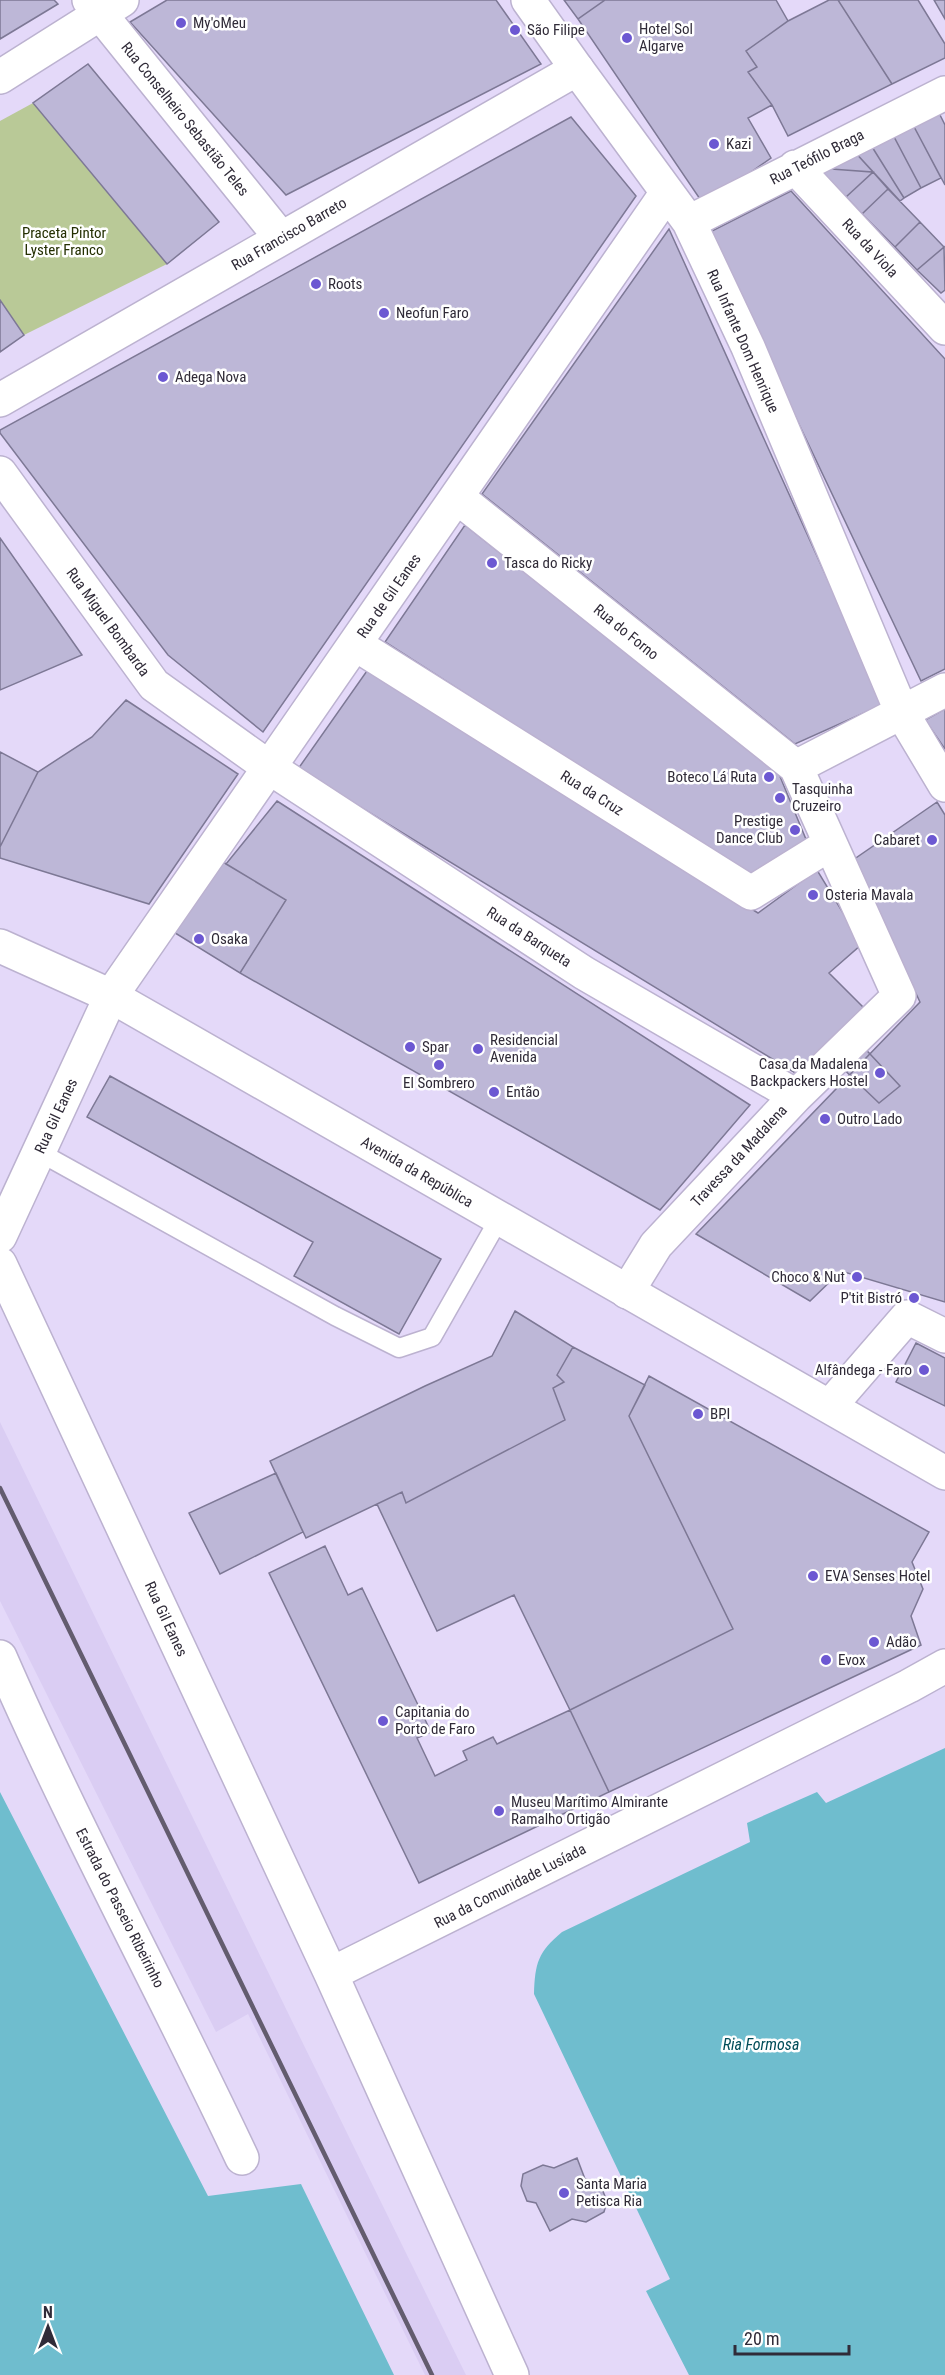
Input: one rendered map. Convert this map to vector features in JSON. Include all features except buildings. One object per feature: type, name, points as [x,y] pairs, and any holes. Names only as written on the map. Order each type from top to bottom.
[{"type":"street","name":"Rua Infante Dom Henrique","points":[[528,0],[666,194],[689,222],[748,347],[902,713],[945,785]]},
{"type":"street","points":[[0,77],[104,5]]},
{"type":"street","name":"Rua Conselheiro Sebastião Teles","points":[[104,5],[281,238]]},
{"type":"street","name":"Rua Francisco Barreto","points":[[0,400],[577,69]]},
{"type":"street","name":"Rua Teófilo Braga","points":[[689,222],[945,93]]},
{"type":"street","name":"Rua da Viola","points":[[795,167],[945,328]]},
{"type":"street","name":"Rua de Gil Eanes","points":[[111,996],[666,194]]},
{"type":"street","name":"Rua Miguel Bombarda","points":[[0,473],[154,685],[270,768]]},
{"type":"street","name":"Rua do Forno","points":[[457,497],[796,767]]},
{"type":"street","name":"Rua da Cruz","points":[[355,645],[751,893],[830,844]]},
{"type":"street","points":[[830,844],[796,767],[945,690]]},
{"type":"street","name":"Rua da Barqueta","points":[[270,768],[584,973],[796,1096]]},
{"type":"street","name":"Travessa da Madalena","points":[[627,1292],[656,1245],[796,1096],[899,996],[830,844]]},
{"type":"street","name":"Avenida da República","points":[[0,946],[111,996],[945,1473]]},
{"type":"street","name":"Rua Gil Eanes","points":[[0,1236],[111,996]]},
{"type":"street","name":"Rua Gil Eanes","points":[[0,1264],[331,1974],[512,2375]]},
{"type":"street","points":[[830,1406],[907,1317],[945,1336]]},
{"type":"street","name":"Estrada do Passeio Ribeirinho","points":[[0,1656],[40,1749],[194,2055],[242,2157]]},
{"type":"street","name":"Rua da Comunidade Lusíada","points":[[331,1974],[898,1692],[945,1666]]},
{"type":"lane","points":[[39,1152],[324,1310],[399,1348],[432,1337],[499,1219]]},
{"type":"shaded area","points":[[0,1422],[466,2375],[425,2375],[248,2014],[216,2032],[0,1601]]},
{"type":"green space","name":"Praceta Pintor Lyster Franco","points":[[33,103],[167,264],[24,335],[0,300],[0,121]]},
{"type":"water","name":"Ria Formosa","points":[[945,1748],[945,2375],[689,2375],[646,2291],[670,2279],[534,1994],[535,1974],[539,1959],[562,1932],[750,1842],[747,1823],[817,1792],[826,1803]]},
{"type":"water","points":[[0,1792],[208,2196],[301,2184],[394,2375],[0,2375]]},
{"type":"railway","points":[[0,1488],[432,2375]]},
{"type":"place","name":"My'oMeu","points":[[181,23]]},
{"type":"place","name":"São Filipe","points":[[515,30]]},
{"type":"place","name":"Hotel Sol Algarve","points":[[627,38]]},
{"type":"place","name":"Kazi","points":[[714,144]]},
{"type":"place","name":"Roots","points":[[316,284]]},
{"type":"place","name":"Neofun Faro","points":[[384,313]]},
{"type":"place","name":"Adega Nova","points":[[163,377]]},
{"type":"place","name":"Tasca do Ricky","points":[[492,563]]},
{"type":"place","name":"Boteco Lá Ruta","points":[[769,777]]},
{"type":"place","name":"Tasquinha Cruzeiro","points":[[780,798]]},
{"type":"place","name":"Prestige Dance Club","points":[[795,830]]},
{"type":"place","name":"Cabaret","points":[[932,840]]},
{"type":"place","name":"Osteria Mavala","points":[[813,895]]},
{"type":"place","name":"Osaka","points":[[199,939]]},
{"type":"place","name":"Spar","points":[[410,1047]]},
{"type":"place","name":"Residencial Avenida","points":[[478,1049]]},
{"type":"place","name":"El Sombrero","points":[[439,1065]]},
{"type":"place","name":"Casa da Madalena Backpackers Hostel","points":[[880,1073]]},
{"type":"place","name":"Então","points":[[494,1092]]},
{"type":"place","name":"Outro Lado","points":[[825,1119]]},
{"type":"place","name":"Choco & Nut","points":[[857,1277]]},
{"type":"place","name":"P'tit Bistró","points":[[914,1298]]},
{"type":"place","name":"Alfândega - Faro","points":[[924,1370]]},
{"type":"place","name":"BPI","points":[[698,1414]]},
{"type":"place","name":"EVA Senses Hotel","points":[[813,1576]]},
{"type":"place","name":"Adão","points":[[874,1642]]},
{"type":"place","name":"Evox","points":[[826,1660]]},
{"type":"place","name":"Capitania do Porto de Faro","points":[[383,1721]]},
{"type":"place","name":"Museu Marítimo Almirante Ramalho Ortigão","points":[[499,1811]]},
{"type":"place","name":"Santa Maria Petisca Ria","points":[[564,2193]]}]
